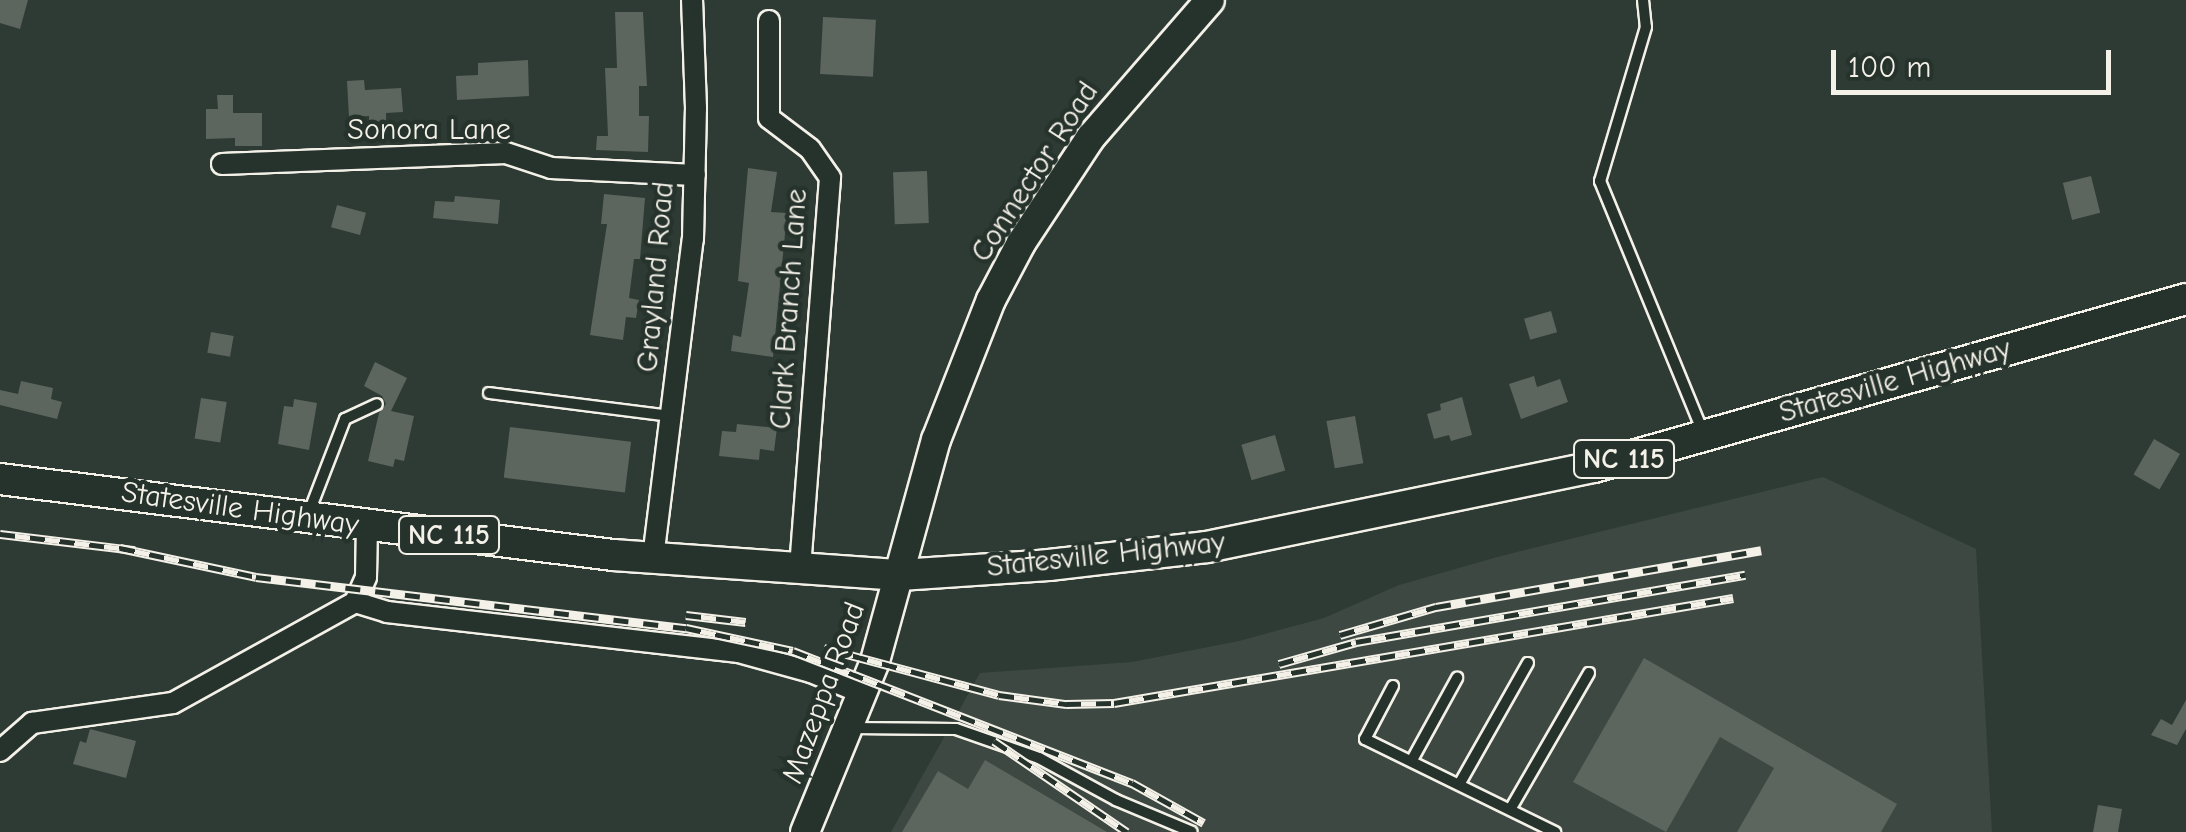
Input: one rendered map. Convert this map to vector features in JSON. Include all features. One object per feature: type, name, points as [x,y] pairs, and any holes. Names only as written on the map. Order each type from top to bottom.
[{"type":"main road","name":"Statesville Highway","points":[[0,479],[653,558],[900,575],[1049,565],[1207,547],[1594,467],[2186,299]]},
{"type":"street","name":"Grayland Road","points":[[653,558],[693,239],[692,0]]},
{"type":"street","name":"Connector Road","points":[[900,575],[958,375],[1014,257],[1092,137],[1210,0]]},
{"type":"street","name":"Clark Branch Lane","points":[[769,20],[769,118],[810,148],[830,178],[800,567]]},
{"type":"street","name":"Sonora Lane","points":[[222,164],[506,153],[551,168],[695,175]]},
{"type":"street","points":[[0,751],[32,723],[173,703],[355,602],[366,577],[367,525]]},
{"type":"street","name":"Mazeppa Road","points":[[805,832],[850,728],[900,575]]},
{"type":"street","points":[[355,602],[387,612],[739,652],[810,672],[862,693]]},
{"type":"lane","points":[[1643,0],[1646,27],[1600,181],[1705,436]]},
{"type":"lane","points":[[489,393],[673,416]]},
{"type":"lane","points":[[308,516],[345,418],[377,404]]},
{"type":"lane","points":[[1460,783],[1528,663]]},
{"type":"lane","points":[[1511,808],[1589,672]]},
{"type":"lane","points":[[1412,760],[1457,678]]},
{"type":"lane","points":[[1392,686],[1365,739],[1555,832]]},
{"type":"lane","points":[[850,728],[956,729],[1039,758],[1116,800],[1192,832]]},
{"type":"shaded area","points":[[1823,477],[1976,549],[1992,832],[891,832],[980,673],[1132,662],[1239,641],[1324,618],[1399,585],[1501,556]]},
{"type":"building","points":[[0,0],[28,0],[20,29],[0,23]]},
{"type":"building","points":[[615,12],[643,12],[647,86],[639,86],[639,116],[649,116],[648,152],[596,150],[597,136],[608,136],[605,68],[617,68]]},
{"type":"building","points":[[823,17],[876,20],[873,77],[820,74]]},
{"type":"building","points":[[528,60],[529,96],[457,100],[456,76],[478,75],[478,63]]},
{"type":"building","points":[[364,80],[365,90],[401,88],[403,112],[386,113],[386,122],[369,123],[369,116],[349,117],[347,81]]},
{"type":"building","points":[[217,95],[233,95],[233,113],[262,113],[262,146],[235,146],[235,138],[206,139],[206,109],[218,109]]},
{"type":"building","points":[[748,168],[777,172],[771,212],[787,213],[773,357],[731,351],[733,335],[741,337],[749,283],[738,281]]},
{"type":"building","points":[[927,171],[929,223],[895,224],[893,172]]},
{"type":"building","points":[[2091,176],[2100,213],[2072,220],[2063,183]]},
{"type":"building","points":[[604,194],[645,198],[640,259],[634,259],[629,298],[639,300],[636,318],[626,317],[623,340],[590,335],[607,224],[601,224]]},
{"type":"building","points":[[455,196],[500,200],[498,224],[433,218],[435,201],[454,202]]},
{"type":"building","points":[[337,205],[366,213],[360,235],[331,227]]},
{"type":"building","points":[[1551,311],[1557,332],[1530,340],[1524,319]]},
{"type":"building","points":[[211,332],[234,336],[230,357],[207,353]]},
{"type":"building","points":[[375,362],[407,378],[391,411],[414,416],[404,461],[395,459],[393,467],[368,461],[379,413],[386,404],[382,396],[364,386]]},
{"type":"building","points":[[1534,376],[1537,387],[1560,379],[1568,402],[1521,419],[1509,384]]},
{"type":"building","points":[[21,381],[53,388],[51,399],[62,402],[57,419],[0,405],[0,390],[18,394]]},
{"type":"building","points":[[1462,397],[1472,435],[1451,441],[1449,435],[1434,439],[1427,414],[1441,410],[1440,404]]},
{"type":"building","points":[[201,398],[227,402],[220,443],[195,438]]},
{"type":"building","points":[[294,399],[317,403],[309,450],[278,444],[284,406],[293,407]]},
{"type":"building","points":[[1355,416],[1363,463],[1335,468],[1326,421]]},
{"type":"building","points":[[737,424],[777,428],[774,451],[760,449],[759,460],[719,456],[722,431],[736,432]]},
{"type":"building","points":[[510,427],[631,442],[625,492],[504,478]]},
{"type":"building","points":[[1275,435],[1285,471],[1252,480],[1241,445]]},
{"type":"building","points":[[2154,439],[2180,454],[2159,490],[2134,475]]},
{"type":"building","points":[[1644,658],[1897,804],[1881,832],[1737,832],[1774,768],[1720,737],[1666,832],[1573,782]]},
{"type":"building","points":[[2186,700],[2186,729],[2177,745],[2151,735],[2161,719],[2172,725]]},
{"type":"building","points":[[90,729],[136,741],[126,778],[73,764],[80,741],[86,743]]},
{"type":"building","points":[[985,760],[1107,832],[902,832],[938,771],[968,789]]},
{"type":"building","points":[[2098,805],[2122,809],[2118,832],[2093,832]]},
{"type":"railway","points":[[0,534],[135,550]]},
{"type":"railway","points":[[120,548],[256,577],[686,628],[793,651],[1132,783],[1204,823]]},
{"type":"railway","points":[[1340,635],[1436,607],[1761,550]]},
{"type":"railway","points":[[1279,664],[1356,642],[1745,575]]},
{"type":"railway","points":[[824,648],[999,695],[1066,704],[1114,703],[1733,598]]},
{"type":"railway","points":[[686,615],[746,622]]},
{"type":"railway","points":[[994,741],[1127,832]]}]
